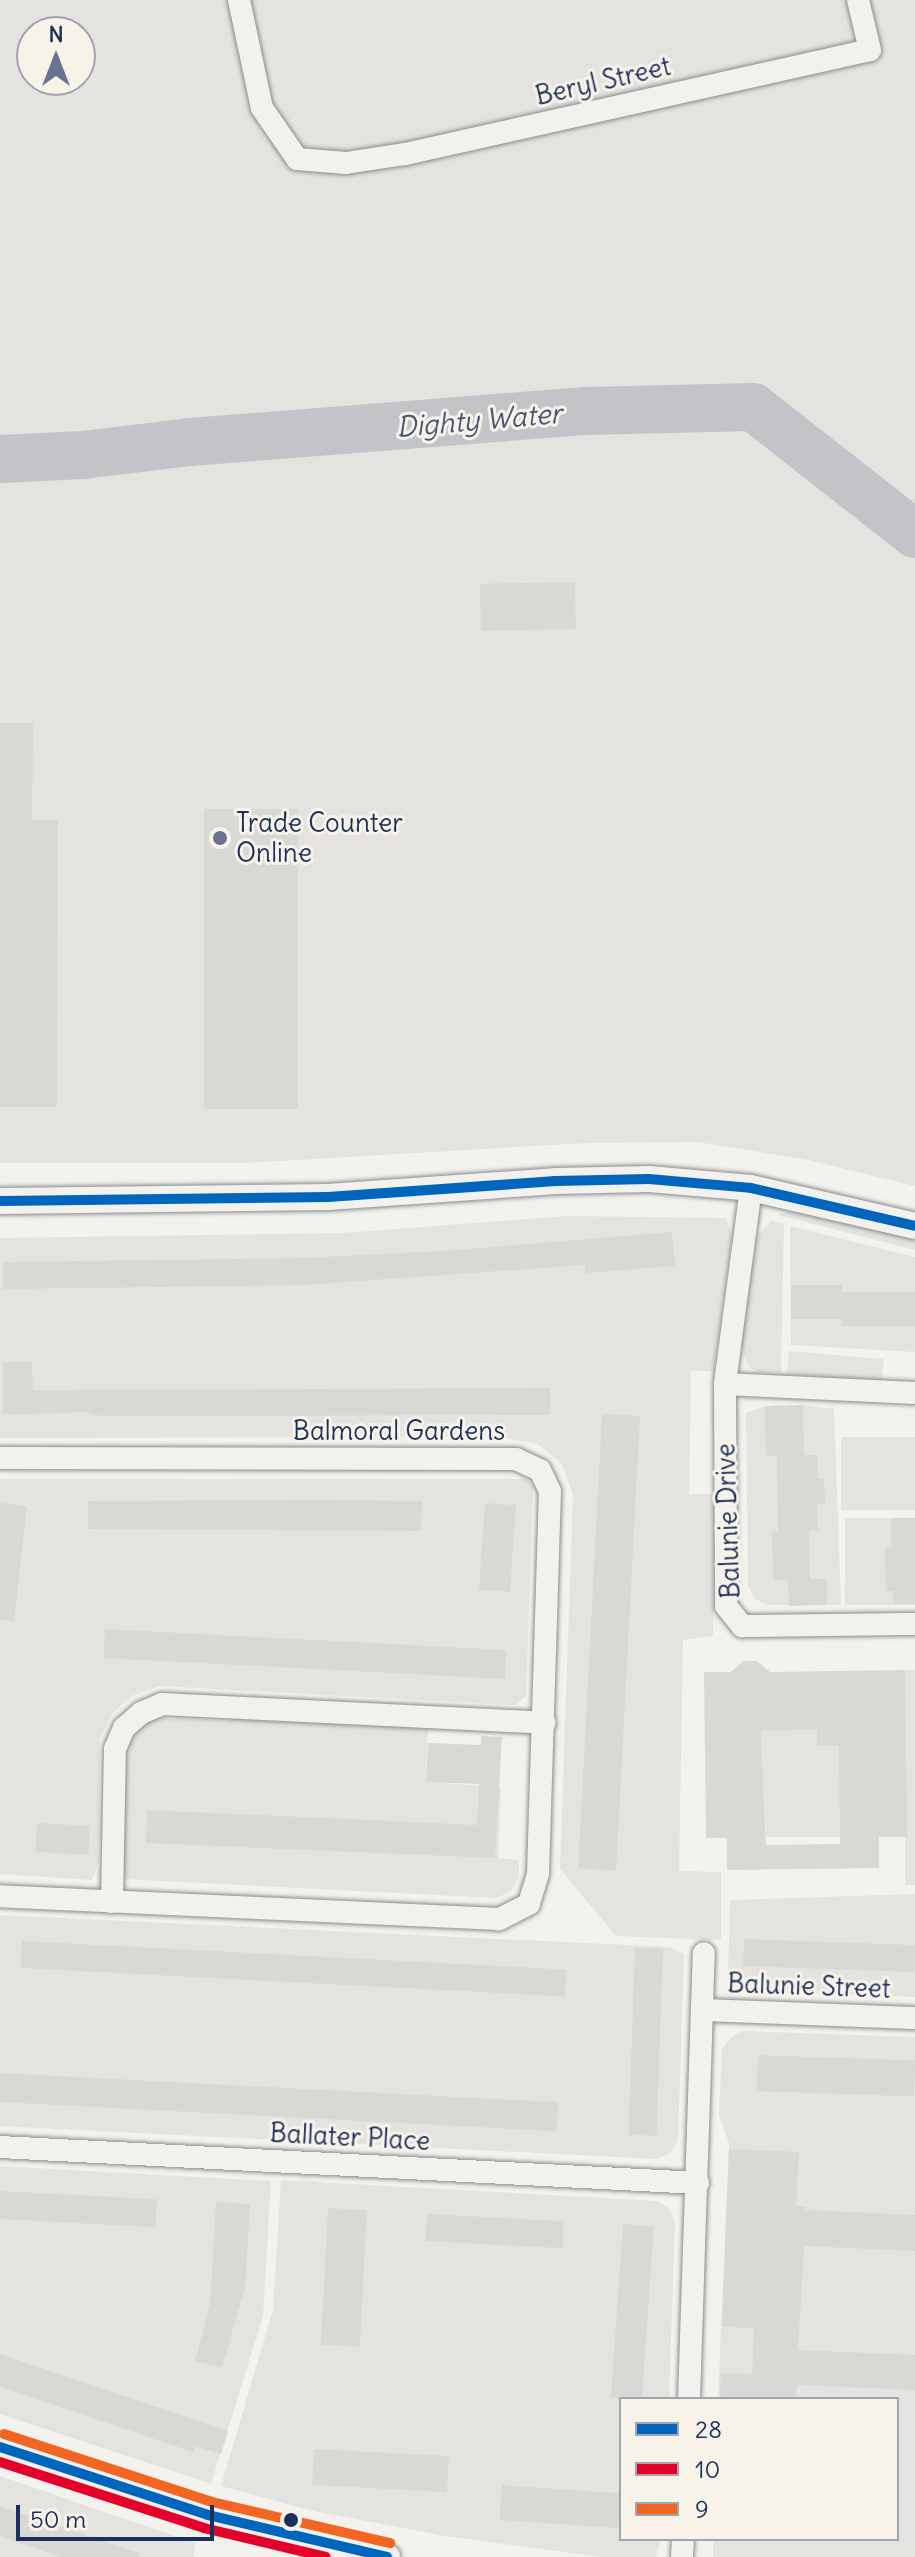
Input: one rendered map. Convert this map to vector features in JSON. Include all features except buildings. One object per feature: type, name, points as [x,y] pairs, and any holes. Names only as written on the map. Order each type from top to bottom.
[{"type":"street","name":"Beryl Street","points":[[239,0],[262,108],[297,159],[346,163],[405,154],[870,50],[858,0]]},
{"type":"street","points":[[0,1201],[328,1197],[555,1181],[649,1179],[751,1188],[915,1226]]},
{"type":"street","name":"Balunie Drive","points":[[751,1188],[725,1384],[726,1606],[742,1626],[915,1624]]},
{"type":"street","points":[[725,1384],[915,1393]]},
{"type":"street","name":"Balmoral Gardens","points":[[0,1458],[516,1459],[540,1470],[550,1491],[538,1874],[529,1904],[499,1919],[0,1896]]},
{"type":"street","points":[[112,1902],[115,1749],[124,1728],[141,1713],[162,1704],[545,1723]]},
{"type":"street","points":[[689,2397],[704,1953]]},
{"type":"street","name":"Balunie Street","points":[[702,2010],[915,2018]]},
{"type":"street","name":"Ballater Place","points":[[0,2147],[698,2183]]},
{"type":"street","points":[[0,2447],[208,2515],[387,2557]]},
{"type":"shaded area","points":[[0,0],[915,0],[915,1186],[808,1160],[698,1142],[586,1143],[245,1163],[0,1163]]},
{"type":"shaded area","points":[[797,1210],[915,1239],[915,1250],[778,1215]]},
{"type":"shaded area","points":[[565,1216],[726,1218],[732,1237],[713,1371],[691,1371],[689,1494],[714,1494],[713,1636],[683,1640],[679,1871],[721,1872],[721,1940],[616,1936],[560,1869],[573,1495],[562,1464],[538,1444],[499,1437],[0,1438],[0,1238],[344,1233]]},
{"type":"shaded area","points":[[771,1221],[784,1224],[781,1373],[759,1372],[749,1367],[740,1346],[757,1236]]},
{"type":"shaded area","points":[[790,1226],[915,1257],[915,1352],[791,1345]]},
{"type":"shaded area","points":[[789,1351],[884,1359],[882,1382],[787,1374]]},
{"type":"shaded area","points":[[803,1405],[834,1409],[841,1605],[767,1605],[754,1598],[748,1586],[746,1413],[765,1406]]},
{"type":"shaded area","points":[[841,1437],[915,1437],[915,1510],[841,1510]]},
{"type":"shaded area","points":[[0,1479],[526,1479],[533,1485],[526,1696],[515,1705],[159,1686],[132,1696],[113,1713],[100,1738],[98,1863],[92,1880],[0,1874]]},
{"type":"shaded area","points":[[845,1518],[915,1518],[915,1605],[845,1605]]},
{"type":"shaded area","points":[[905,1670],[915,1670],[915,1885],[905,1885]]},
{"type":"shaded area","points":[[248,1715],[428,1725],[426,1782],[501,1787],[498,1858],[519,1860],[519,1877],[511,1891],[497,1898],[123,1879],[125,1747],[136,1729],[156,1718],[228,1721]]},
{"type":"shaded area","points":[[817,1730],[817,1746],[846,1746],[840,1837],[766,1837],[761,1731]]},
{"type":"shaded area","points":[[915,1894],[915,1997],[751,1991],[734,1985],[728,1975],[730,1900]]},
{"type":"shaded area","points":[[0,1915],[669,1947],[684,1954],[678,2141],[669,2154],[656,2159],[0,2126]]},
{"type":"shaded area","points":[[741,2031],[915,2037],[915,2557],[713,2557],[713,2541],[899,2541],[899,2397],[718,2397],[729,2143],[719,2115],[722,2050],[729,2039]]},
{"type":"shaded area","points":[[0,2166],[271,2181],[263,2316],[211,2484],[0,2414]]},
{"type":"shaded area","points":[[281,2180],[657,2201],[668,2208],[675,2221],[669,2397],[619,2397],[619,2541],[660,2541],[656,2557],[601,2557],[445,2536],[309,2510],[221,2486],[273,2310]]},
{"type":"shaded area","points":[[0,2476],[195,2543],[194,2557],[0,2557]]},
{"type":"waterway","name":"Dighty Water","points":[[0,459],[83,455],[190,442],[586,411],[753,407],[915,534]]},
{"type":"transit line","name":"28","points":[[0,1201],[328,1197],[555,1181],[649,1179],[751,1188],[915,1226]]},
{"type":"transit line","name":"9","points":[[4,2434],[212,2502],[390,2543]]},
{"type":"transit line","name":"28","points":[[0,2447],[208,2515],[387,2557]]},
{"type":"transit line","name":"10","points":[[0,2462],[204,2528],[326,2557]]},
{"type":"place","name":"Trade Counter Online","points":[[220,838]]}]
